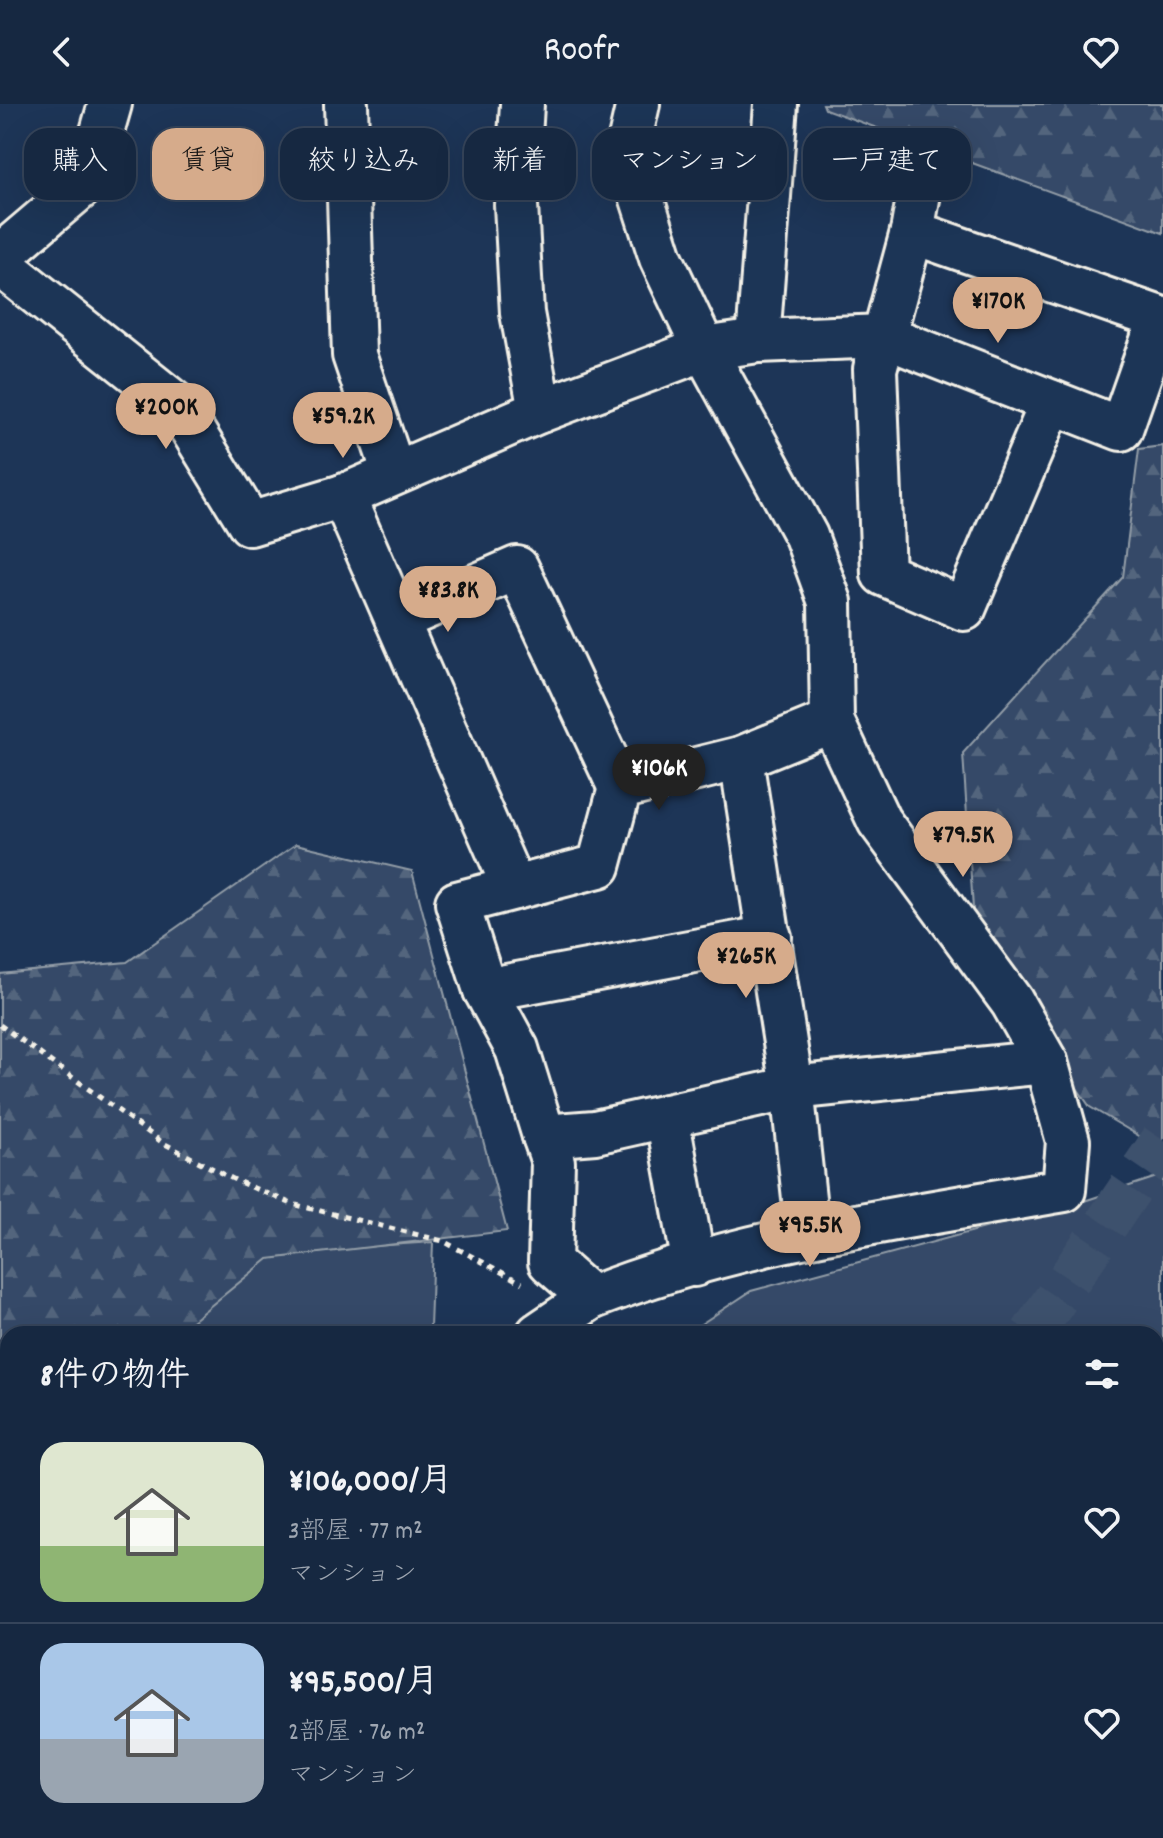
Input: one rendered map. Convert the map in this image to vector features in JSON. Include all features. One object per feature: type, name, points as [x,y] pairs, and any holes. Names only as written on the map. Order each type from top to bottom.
[{"type":"street","points":[[0,256],[88,181],[110,104]]},
{"type":"street","points":[[346,104],[354,355],[394,473]]},
{"type":"street","points":[[522,104],[516,205],[522,313],[540,411]]},
{"type":"street","points":[[550,1326],[591,1298],[637,1279],[808,1235],[1064,1190],[1068,1141],[1046,1062],[1012,1002],[879,821],[832,721],[830,602],[806,536],[704,349],[661,258],[627,152],[638,104]]},
{"type":"street","points":[[758,341],[776,104]]},
{"type":"street","points":[[918,200],[875,369],[883,574],[964,609],[1052,402]]},
{"type":"street","points":[[0,264],[177,405],[250,524],[343,496],[540,411],[704,349],[758,341],[884,336],[1121,429],[1160,318],[912,232]]},
{"type":"street","points":[[343,496],[514,888]]},
{"type":"street","points":[[397,620],[517,568],[620,788],[599,866],[457,903],[485,990],[517,1049],[553,1162],[550,1262],[591,1298]]},
{"type":"street","points":[[620,788],[741,758],[832,721]]},
{"type":"street","points":[[741,758],[792,1088],[808,1235]]},
{"type":"street","points":[[485,990],[770,937]]},
{"type":"street","points":[[544,1136],[595,1132],[792,1088],[1046,1062]]},
{"type":"street","points":[[667,1116],[694,1265]]},
{"type":"path","points":[[0,1025],[163,1143],[237,1181],[292,1204],[443,1241],[524,1284],[550,1262]]},
{"type":"green space","points":[[823,104],[1163,104],[1163,233],[971,163],[971,128],[877,128],[825,109]]},
{"type":"green space","points":[[1163,446],[1163,1150],[1090,1107],[975,940],[963,753],[1123,577],[1139,449]]},
{"type":"green space","points":[[296,844],[412,871],[507,1231],[268,1259],[186,1326],[0,1326],[0,974],[127,962]]},
{"type":"green space","points":[[1163,1175],[1163,1326],[698,1326],[751,1291],[1078,1203]]},
{"type":"green space","points":[[433,1242],[430,1326],[162,1326],[256,1254]]},
{"type":"tunnel","points":[[1037,1326],[1163,1140]]}]
